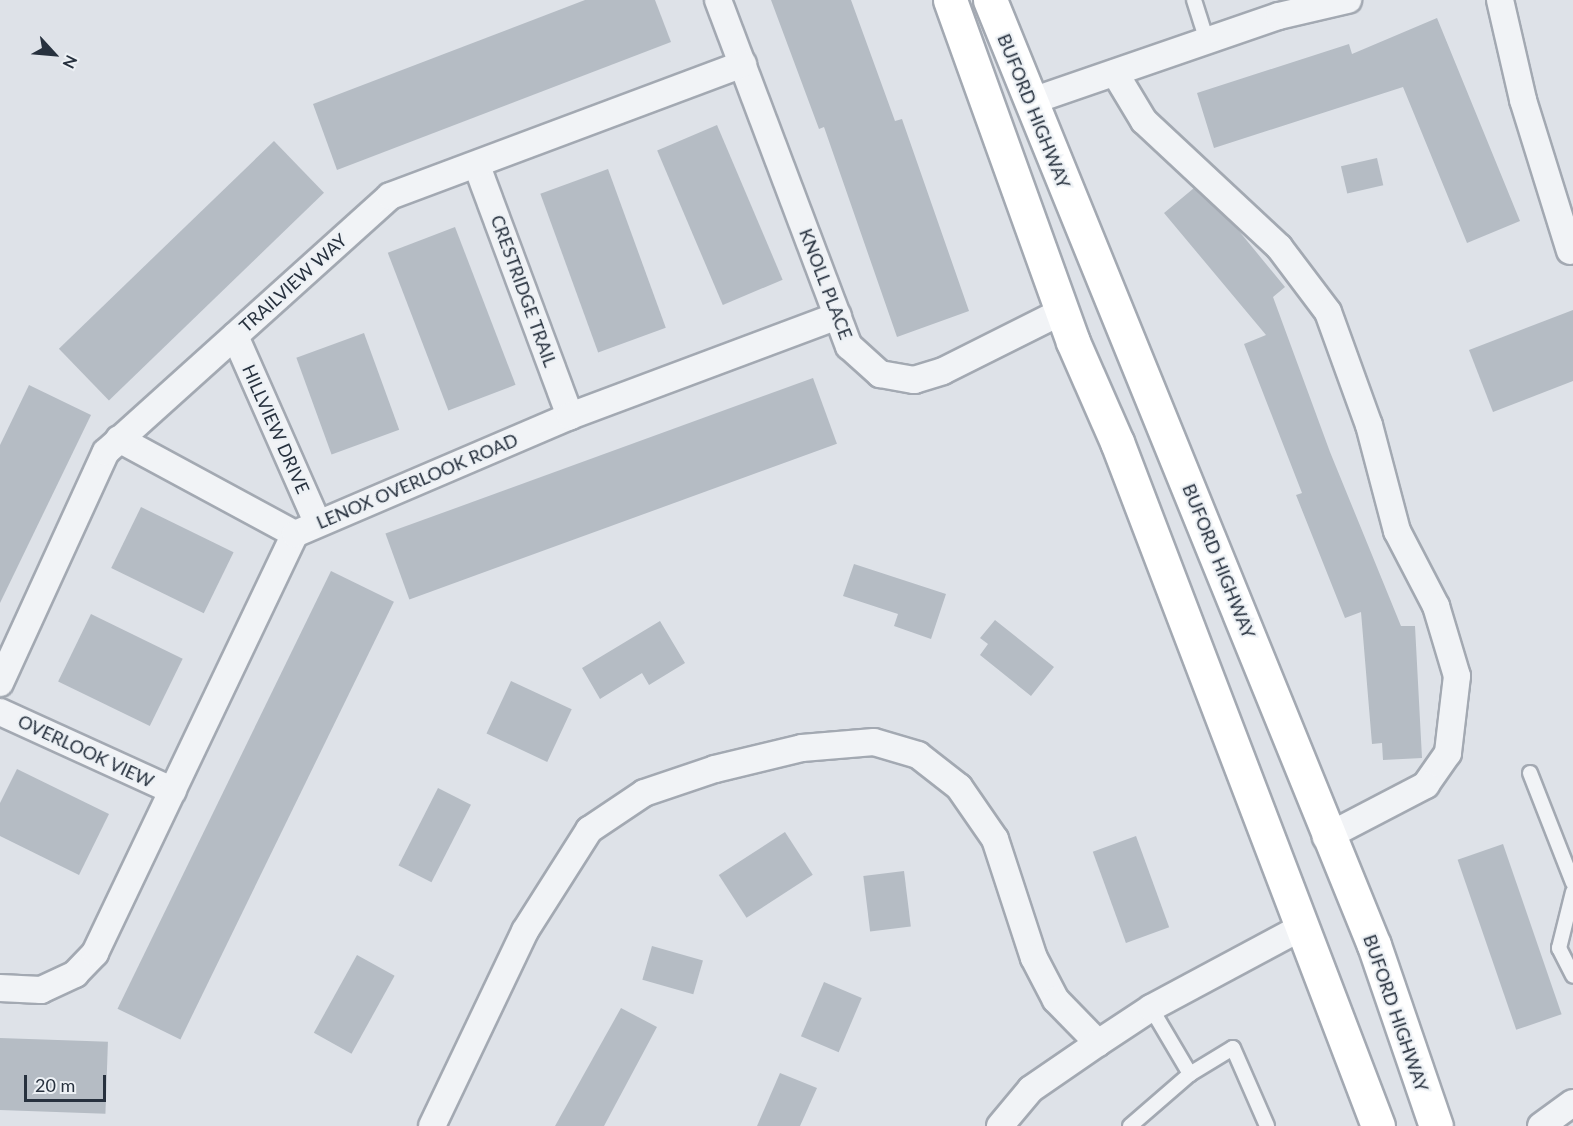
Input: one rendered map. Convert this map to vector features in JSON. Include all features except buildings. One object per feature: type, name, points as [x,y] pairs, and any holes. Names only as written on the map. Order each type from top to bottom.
[{"type":"main road","name":"BUFORD HIGHWAY","points":[[950,0],[1061,312],[1117,442],[1304,926],[1378,1126]]},
{"type":"main road","name":"BUFORD HIGHWAY","points":[[990,0],[1029,102],[1170,438],[1326,837],[1374,945],[1436,1126]]},
{"type":"street","name":"KNOLL PLACE","points":[[718,0],[849,346],[880,374],[914,380],[943,371],[1061,312]]},
{"type":"street","points":[[1029,102],[1279,16],[1348,0]]},
{"type":"street","points":[[1500,0],[1523,100],[1570,251]]},
{"type":"street","name":"TRAILVIEW WAY","points":[[0,683],[106,452],[390,196],[477,166],[743,64]]},
{"type":"street","points":[[1115,73],[1144,121],[1279,248],[1328,312],[1369,425],[1397,531],[1436,606],[1456,676],[1448,753],[1426,785],[1326,837]]},
{"type":"street","name":"CRESTRIDGE TRAIL","points":[[477,166],[570,416]]},
{"type":"street","name":"LENOX OVERLOOK ROAD","points":[[0,988],[40,990],[75,974],[95,953],[173,790],[306,528],[570,416],[838,316]]},
{"type":"street","name":"HILLVIEW DRIVE","points":[[235,336],[306,528]]},
{"type":"street","points":[[119,439],[306,528]]},
{"type":"street","name":"OVERLOOK VIEW","points":[[0,712],[173,790]]},
{"type":"street","points":[[432,1126],[530,922],[589,830],[644,793],[716,769],[802,748],[874,742],[918,755],[959,787],[995,839],[1034,958],[1056,1000],[1098,1043]]},
{"type":"street","points":[[1000,1126],[1031,1089],[1151,1008],[1304,926]]},
{"type":"street","points":[[1542,1126],[1573,1103]]},
{"type":"lane","points":[[1194,0],[1206,41]]},
{"type":"lane","points":[[1530,774],[1573,883]]},
{"type":"lane","points":[[1573,892],[1559,948],[1573,976]]},
{"type":"lane","points":[[1151,1008],[1190,1074]]},
{"type":"lane","points":[[1130,1126],[1190,1074],[1233,1048],[1267,1126]]}]
